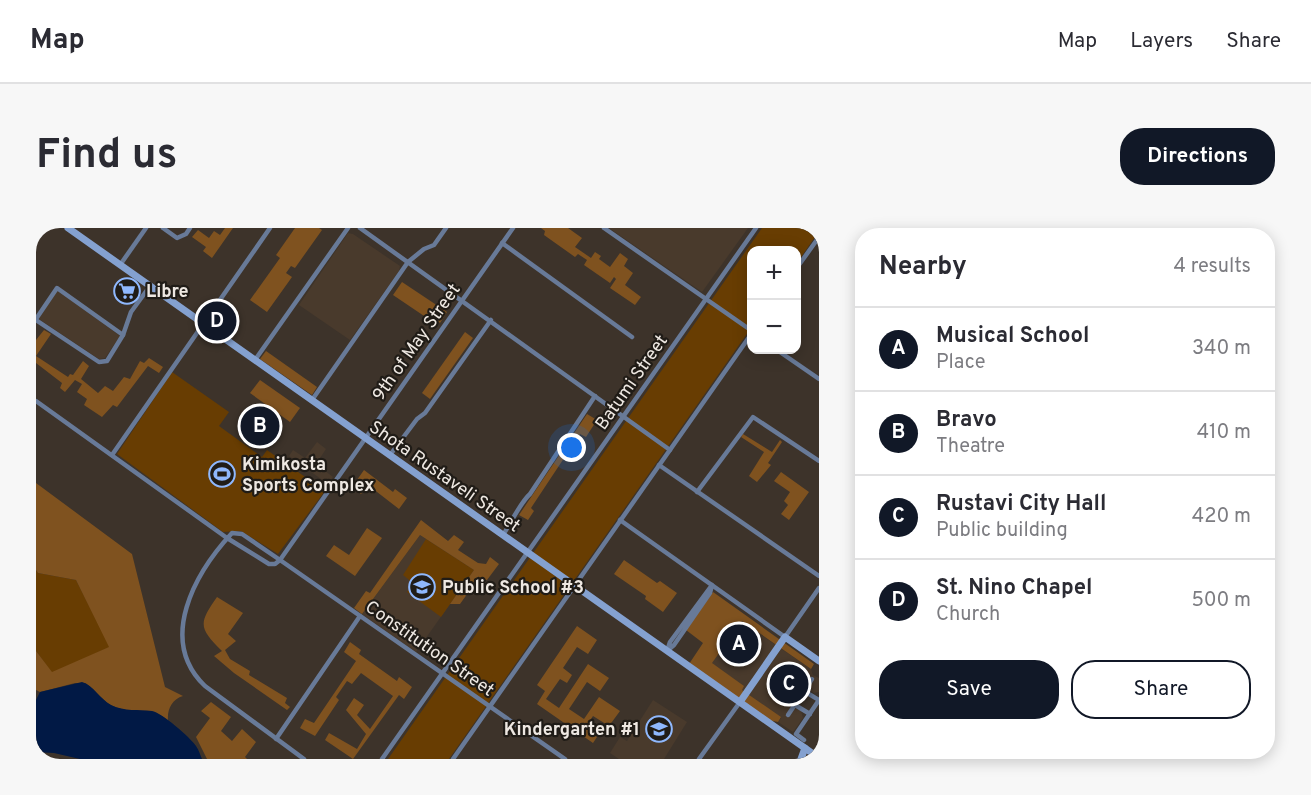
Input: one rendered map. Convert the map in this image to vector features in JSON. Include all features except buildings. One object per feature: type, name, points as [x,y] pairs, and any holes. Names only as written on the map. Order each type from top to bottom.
[{"type":"street","name":"Shota Rustaveli Street","points":[[68,228],[740,702],[804,744],[817,758]]},
{"type":"street","points":[[120,265],[146,228]]},
{"type":"street","points":[[164,228],[177,238],[186,234],[190,228]]},
{"type":"street","points":[[112,455],[270,228]]},
{"type":"street","points":[[255,360],[348,228]]},
{"type":"street","points":[[360,228],[670,450]]},
{"type":"street","points":[[312,400],[408,262],[424,249],[434,245],[446,228]]},
{"type":"street","name":"9th of May Street","points":[[280,560],[513,228]]},
{"type":"street","points":[[604,228],[747,328]]},
{"type":"street","name":"Batumi Street","points":[[382,759],[756,228]]},
{"type":"street","points":[[801,262],[819,237]]},
{"type":"street","points":[[502,243],[632,337]]},
{"type":"street","points":[[123,335],[57,288],[36,320],[99,362],[107,361],[123,335],[131,312],[150,285]]},
{"type":"street","points":[[390,455],[417,419],[425,413],[491,320]]},
{"type":"street","points":[[453,759],[747,339]]},
{"type":"street","points":[[783,354],[819,379]]},
{"type":"street","points":[[503,535],[524,500],[596,396]]},
{"type":"street","name":"Constitution Street","points":[[36,401],[227,538],[269,564],[275,564],[280,560]]},
{"type":"street","points":[[697,492],[753,417],[819,461]]},
{"type":"street","points":[[659,465],[819,576]]},
{"type":"street","points":[[620,520],[819,661]]},
{"type":"street","name":"Constitution Street","points":[[227,538],[232,533],[242,534],[565,759]]},
{"type":"street","points":[[227,538],[196,583],[186,604],[182,630],[184,652],[192,674],[205,686],[304,759]]},
{"type":"street","points":[[668,651],[670,642],[690,618],[712,585]]},
{"type":"street","points":[[699,759],[819,588]]},
{"type":"street","points":[[276,739],[360,616]]},
{"type":"street","points":[[788,715],[812,679]]},
{"type":"street","points":[[801,759],[804,744],[796,734],[819,700],[804,691]]},
{"type":"street","points":[[795,705],[810,714]]},
{"type":"shaded area","points":[[225,228],[233,228],[212,258],[203,251],[206,247],[192,237],[198,230],[209,238],[214,231],[220,235]]},
{"type":"shaded area","points":[[295,228],[322,230],[295,268],[291,266],[286,273],[292,277],[267,312],[250,300],[280,258],[276,255]]},
{"type":"shaded area","points":[[541,228],[568,228],[582,238],[575,247],[591,258],[595,252],[601,256],[599,259],[610,267],[620,253],[628,259],[624,266],[633,273],[625,285],[641,297],[635,305],[610,288],[616,279],[614,277],[610,283],[584,265],[587,260],[578,254],[575,257],[544,235],[545,231]]},
{"type":"shaded area","points":[[609,228],[748,228],[702,292]]},
{"type":"shaded area","points":[[762,228],[819,228],[801,257],[801,246],[749,246]]},
{"type":"shaded area","points":[[348,233],[353,234],[400,266],[399,271],[350,340],[299,305]]},
{"type":"shaded area","points":[[747,249],[747,334],[449,759],[388,759]]},
{"type":"shaded area","points":[[402,282],[447,312],[440,323],[433,317],[430,320],[393,295]]},
{"type":"shaded area","points":[[57,290],[120,336],[105,358],[99,359],[39,319]]},
{"type":"shaded area","points":[[44,330],[51,334],[36,356],[36,340]]},
{"type":"shaded area","points":[[465,332],[473,338],[430,399],[422,393]]},
{"type":"shaded area","points":[[266,351],[317,387],[312,395],[260,359]]},
{"type":"shaded area","points":[[36,356],[68,377],[70,374],[73,375],[83,361],[89,366],[81,379],[98,393],[105,386],[113,391],[124,377],[130,379],[140,361],[144,363],[149,358],[163,367],[159,373],[148,366],[117,407],[113,405],[102,417],[84,405],[87,399],[77,392],[82,384],[75,380],[65,392],[60,388],[62,383],[36,363]]},
{"type":"shaded area","name":"Kimikosta Sports Complex","points":[[172,372],[229,412],[219,426],[262,457],[267,450],[325,491],[278,554],[241,531],[223,532],[117,454]]},
{"type":"shaded area","points":[[260,380],[300,408],[290,422],[250,393]]},
{"type":"shaded area","points":[[587,414],[597,420],[586,437],[580,434],[531,508],[534,511],[528,520],[519,515]]},
{"type":"shaded area","points":[[743,434],[772,452],[780,440],[782,442],[768,463],[771,465],[757,482],[749,476],[764,452],[741,437]]},
{"type":"shaded area","points":[[317,442],[326,449],[316,464],[333,477],[328,484],[289,456],[293,450],[305,458]]},
{"type":"shaded area","points":[[364,470],[393,492],[395,489],[407,498],[399,509],[368,485],[361,494],[352,487]]},
{"type":"shaded area","points":[[781,472],[809,492],[789,520],[781,514],[788,505],[784,501],[790,492],[774,481]]},
{"type":"shaded area","points":[[36,483],[132,554],[165,687],[183,696],[171,705],[168,720],[156,714],[113,706],[85,683],[75,683],[40,692],[36,690],[36,651],[52,672],[109,647],[76,580],[38,573],[36,570]]},
{"type":"shaded area","points":[[421,520],[448,541],[454,535],[464,542],[458,550],[478,563],[486,564],[490,557],[499,564],[487,580],[478,579],[460,604],[450,604],[474,570],[420,535],[362,614],[354,608],[366,591],[370,593]]},
{"type":"shaded area","points":[[367,528],[382,538],[355,576],[326,556],[334,545],[349,555]]},
{"type":"shaded area","name":"Public School #3","points":[[420,535],[474,570],[416,652],[362,614]]},
{"type":"shaded area","points":[[426,539],[474,570],[441,617],[407,592],[413,583],[403,575]]},
{"type":"shaded area","points":[[624,560],[657,583],[660,581],[677,593],[663,612],[645,599],[646,596],[614,574]]},
{"type":"shaded area","points":[[36,570],[38,573],[76,580],[110,647],[52,673],[36,651]]},
{"type":"shaded area","points":[[713,592],[814,664],[811,669],[742,621],[712,663],[744,686],[742,690],[781,717],[778,722],[768,720],[689,664],[703,643],[686,630]]},
{"type":"shaded area","points":[[217,597],[243,613],[228,634],[236,641],[225,650],[230,659],[250,671],[249,675],[287,698],[285,703],[290,707],[287,710],[214,656],[222,651],[205,631],[204,620]]},
{"type":"shaded area","points":[[741,621],[811,669],[813,675],[819,678],[819,692],[814,693],[806,689],[794,708],[801,711],[803,718],[793,732],[778,722],[781,718],[741,689],[743,686],[711,663]]},
{"type":"shaded area","points":[[577,626],[597,640],[588,654],[577,647],[563,668],[572,675],[567,683],[560,679],[546,699],[559,708],[588,664],[609,678],[600,691],[587,682],[569,709],[584,719],[599,697],[620,711],[609,726],[593,716],[585,728],[597,737],[593,743],[537,704],[545,691],[537,685]]},
{"type":"shaded area","points":[[350,642],[361,650],[359,654],[397,681],[399,677],[412,687],[404,699],[399,695],[353,759],[325,740],[329,733],[357,749],[366,734],[346,710],[354,698],[364,705],[357,715],[370,729],[393,696],[361,673],[352,684],[347,681],[336,697],[339,700],[315,736],[300,728],[305,719],[314,723],[356,661],[344,652]]},
{"type":"shaded area","name":"Kindergarten #1","points":[[653,700],[687,722],[664,759],[619,759],[610,753],[620,737],[627,741]]},
{"type":"shaded area","points":[[211,702],[231,717],[221,731],[232,741],[242,729],[256,742],[245,757],[247,759],[207,759],[196,737],[210,718],[201,711]]},
{"type":"water","points":[[82,682],[90,686],[111,705],[156,712],[193,742],[202,759],[80,759],[54,753],[36,752],[36,700],[40,692]]},
{"type":"place","name":"Libre","points":[[127,291]]},
{"type":"place","name":"St. Nino Chapel","points":[[217,321]]},
{"type":"place","name":"Bravo","points":[[260,426]]},
{"type":"place","name":"Kimikosta Sports Complex","points":[[222,474]]},
{"type":"place","name":"Public School #3","points":[[422,587]]},
{"type":"place","name":"Musical School","points":[[739,644]]},
{"type":"place","name":"Rustavi City Hall","points":[[789,684]]},
{"type":"place","name":"Kindergarten #1","points":[[659,729]]}]
